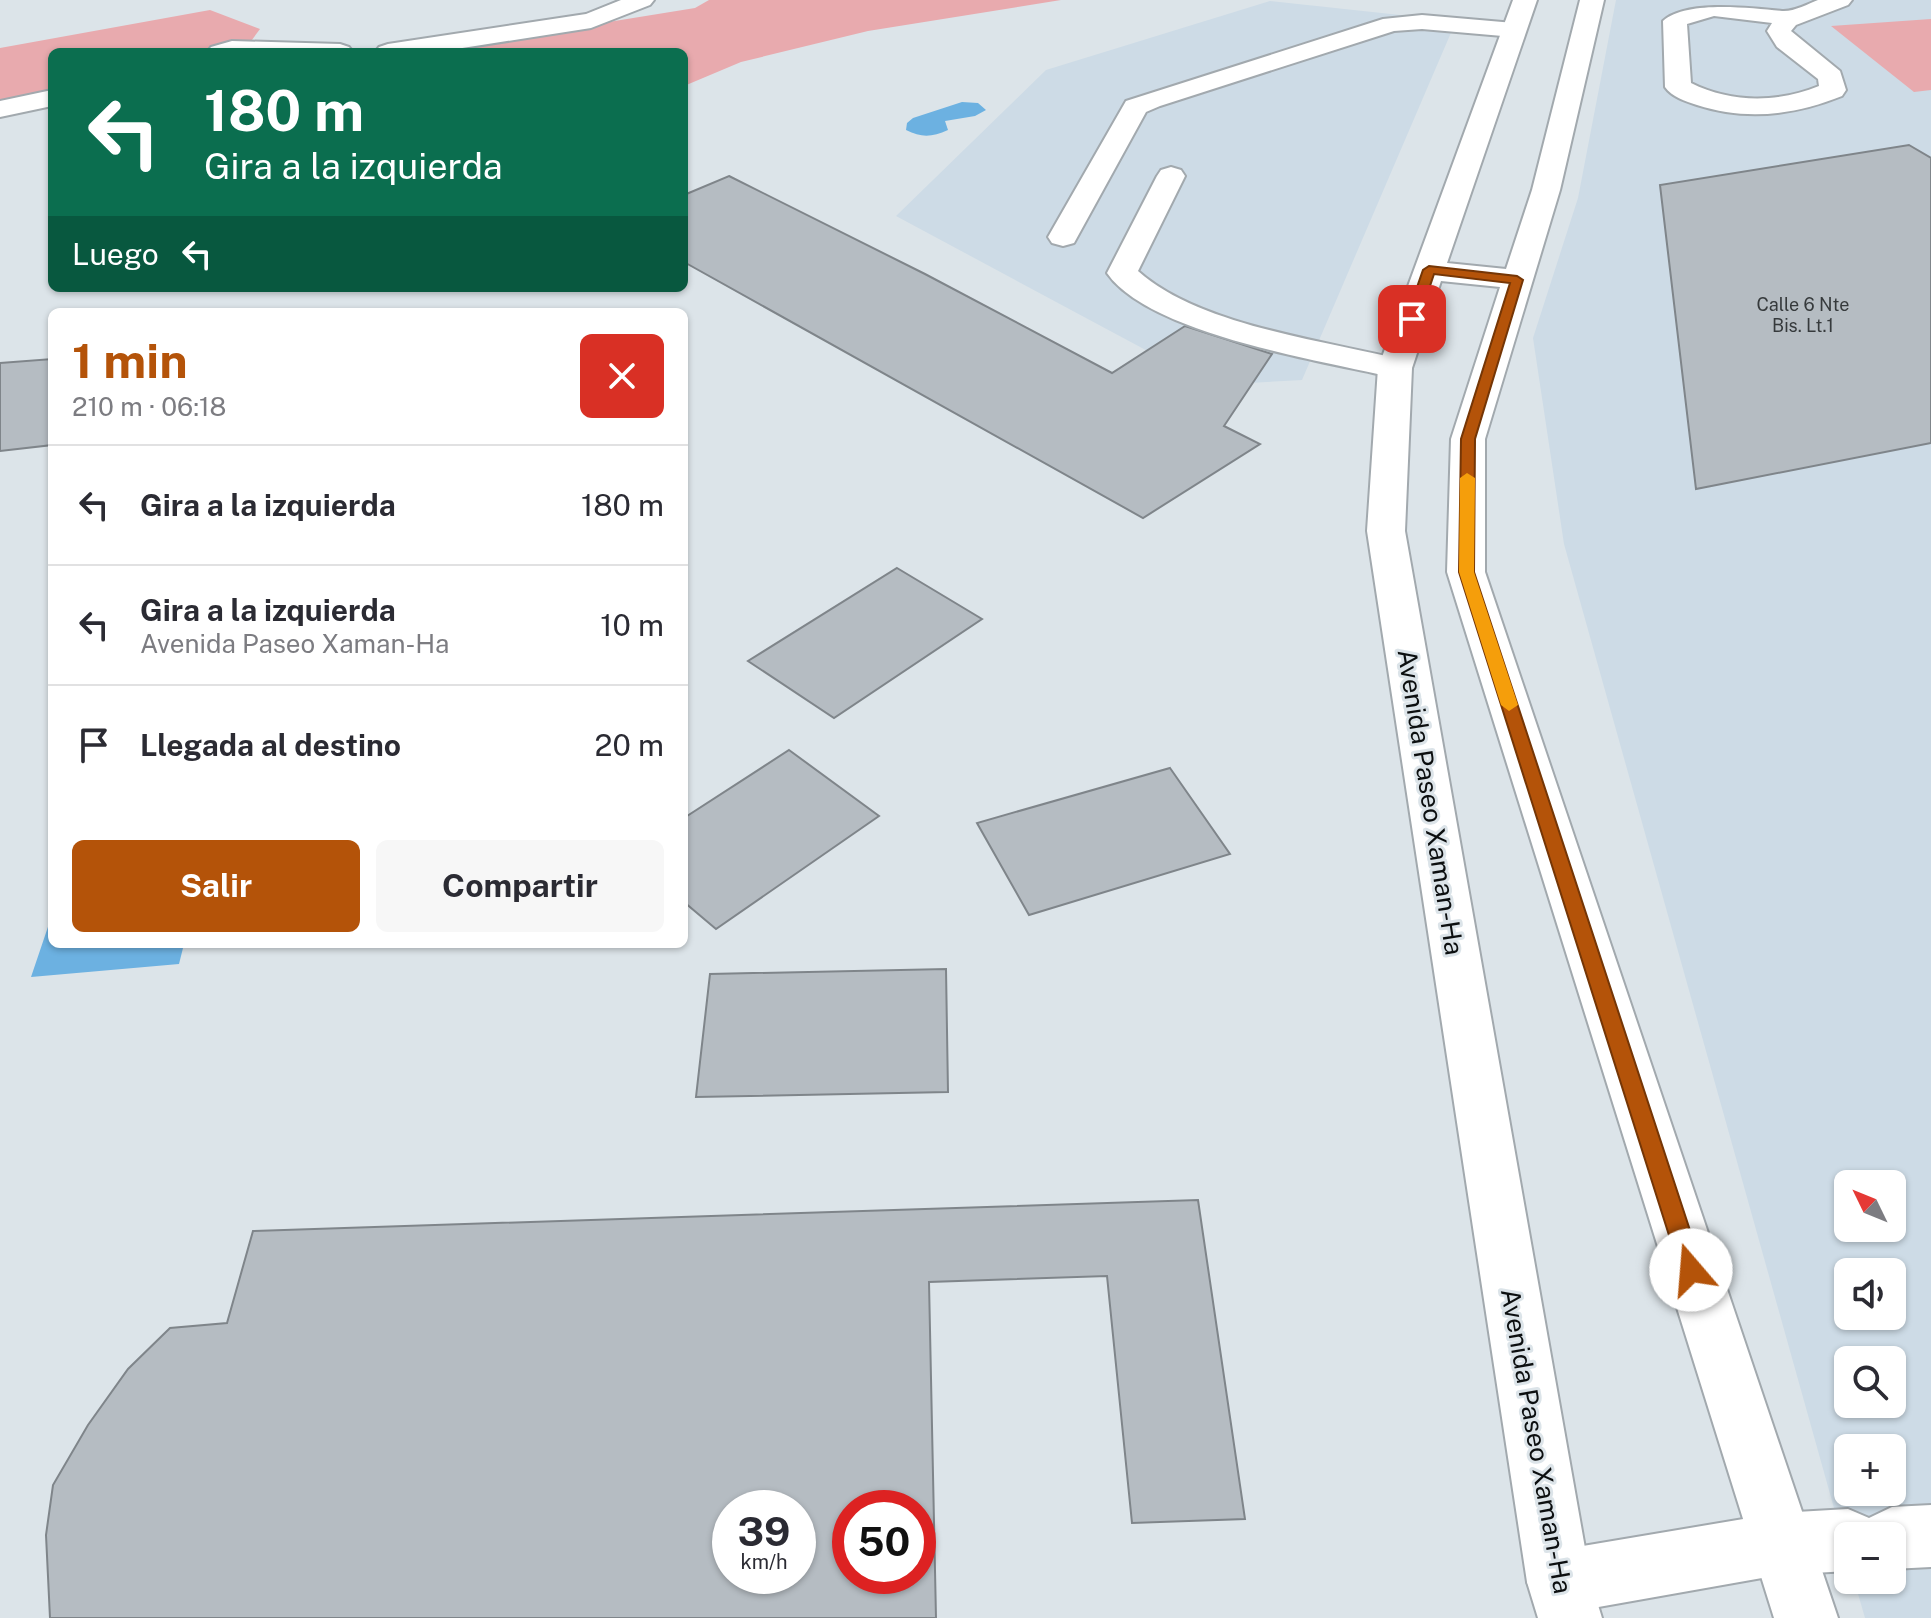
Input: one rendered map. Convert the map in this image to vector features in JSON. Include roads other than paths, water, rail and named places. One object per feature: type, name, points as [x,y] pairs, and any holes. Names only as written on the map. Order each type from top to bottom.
[{"type":"main road","points":[[414,48],[591,21],[642,0]]},
{"type":"main road","points":[[1592,0],[1546,190],[1468,439],[1466,572],[1779,1544],[1806,1618]]},
{"type":"main road","points":[[1787,20],[1755,11],[1706,9],[1684,13],[1675,21],[1678,87],[1692,96],[1716,103],[1752,106],[1812,100],[1833,90],[1831,76],[1786,42],[1779,31],[1787,20],[1840,0]]},
{"type":"main road","points":[[1063,237],[1135,107],[1392,24],[1520,15]]},
{"type":"main road","name":"Avenida Paseo Xaman-Ha","points":[[1520,15],[1395,368],[1386,531],[1564,1600]]},
{"type":"main road","points":[[0,109],[48,99]]},
{"type":"main road","points":[[1171,176],[1122,273],[1131,286],[1194,316],[1257,335],[1395,368]]},
{"type":"main road","points":[[1429,270],[1517,280]]},
{"type":"main road","points":[[1906,1537],[1931,1536]]},
{"type":"main road","points":[[1564,1600],[1779,1544],[1834,1541]]},
{"type":"water","points":[[962,102],[978,103],[986,110],[975,116],[945,121],[948,130],[937,134],[927,136],[906,130],[907,123],[913,118]]},
{"type":"water","points":[[48,927],[48,948],[183,948],[179,964],[31,977]]}]
